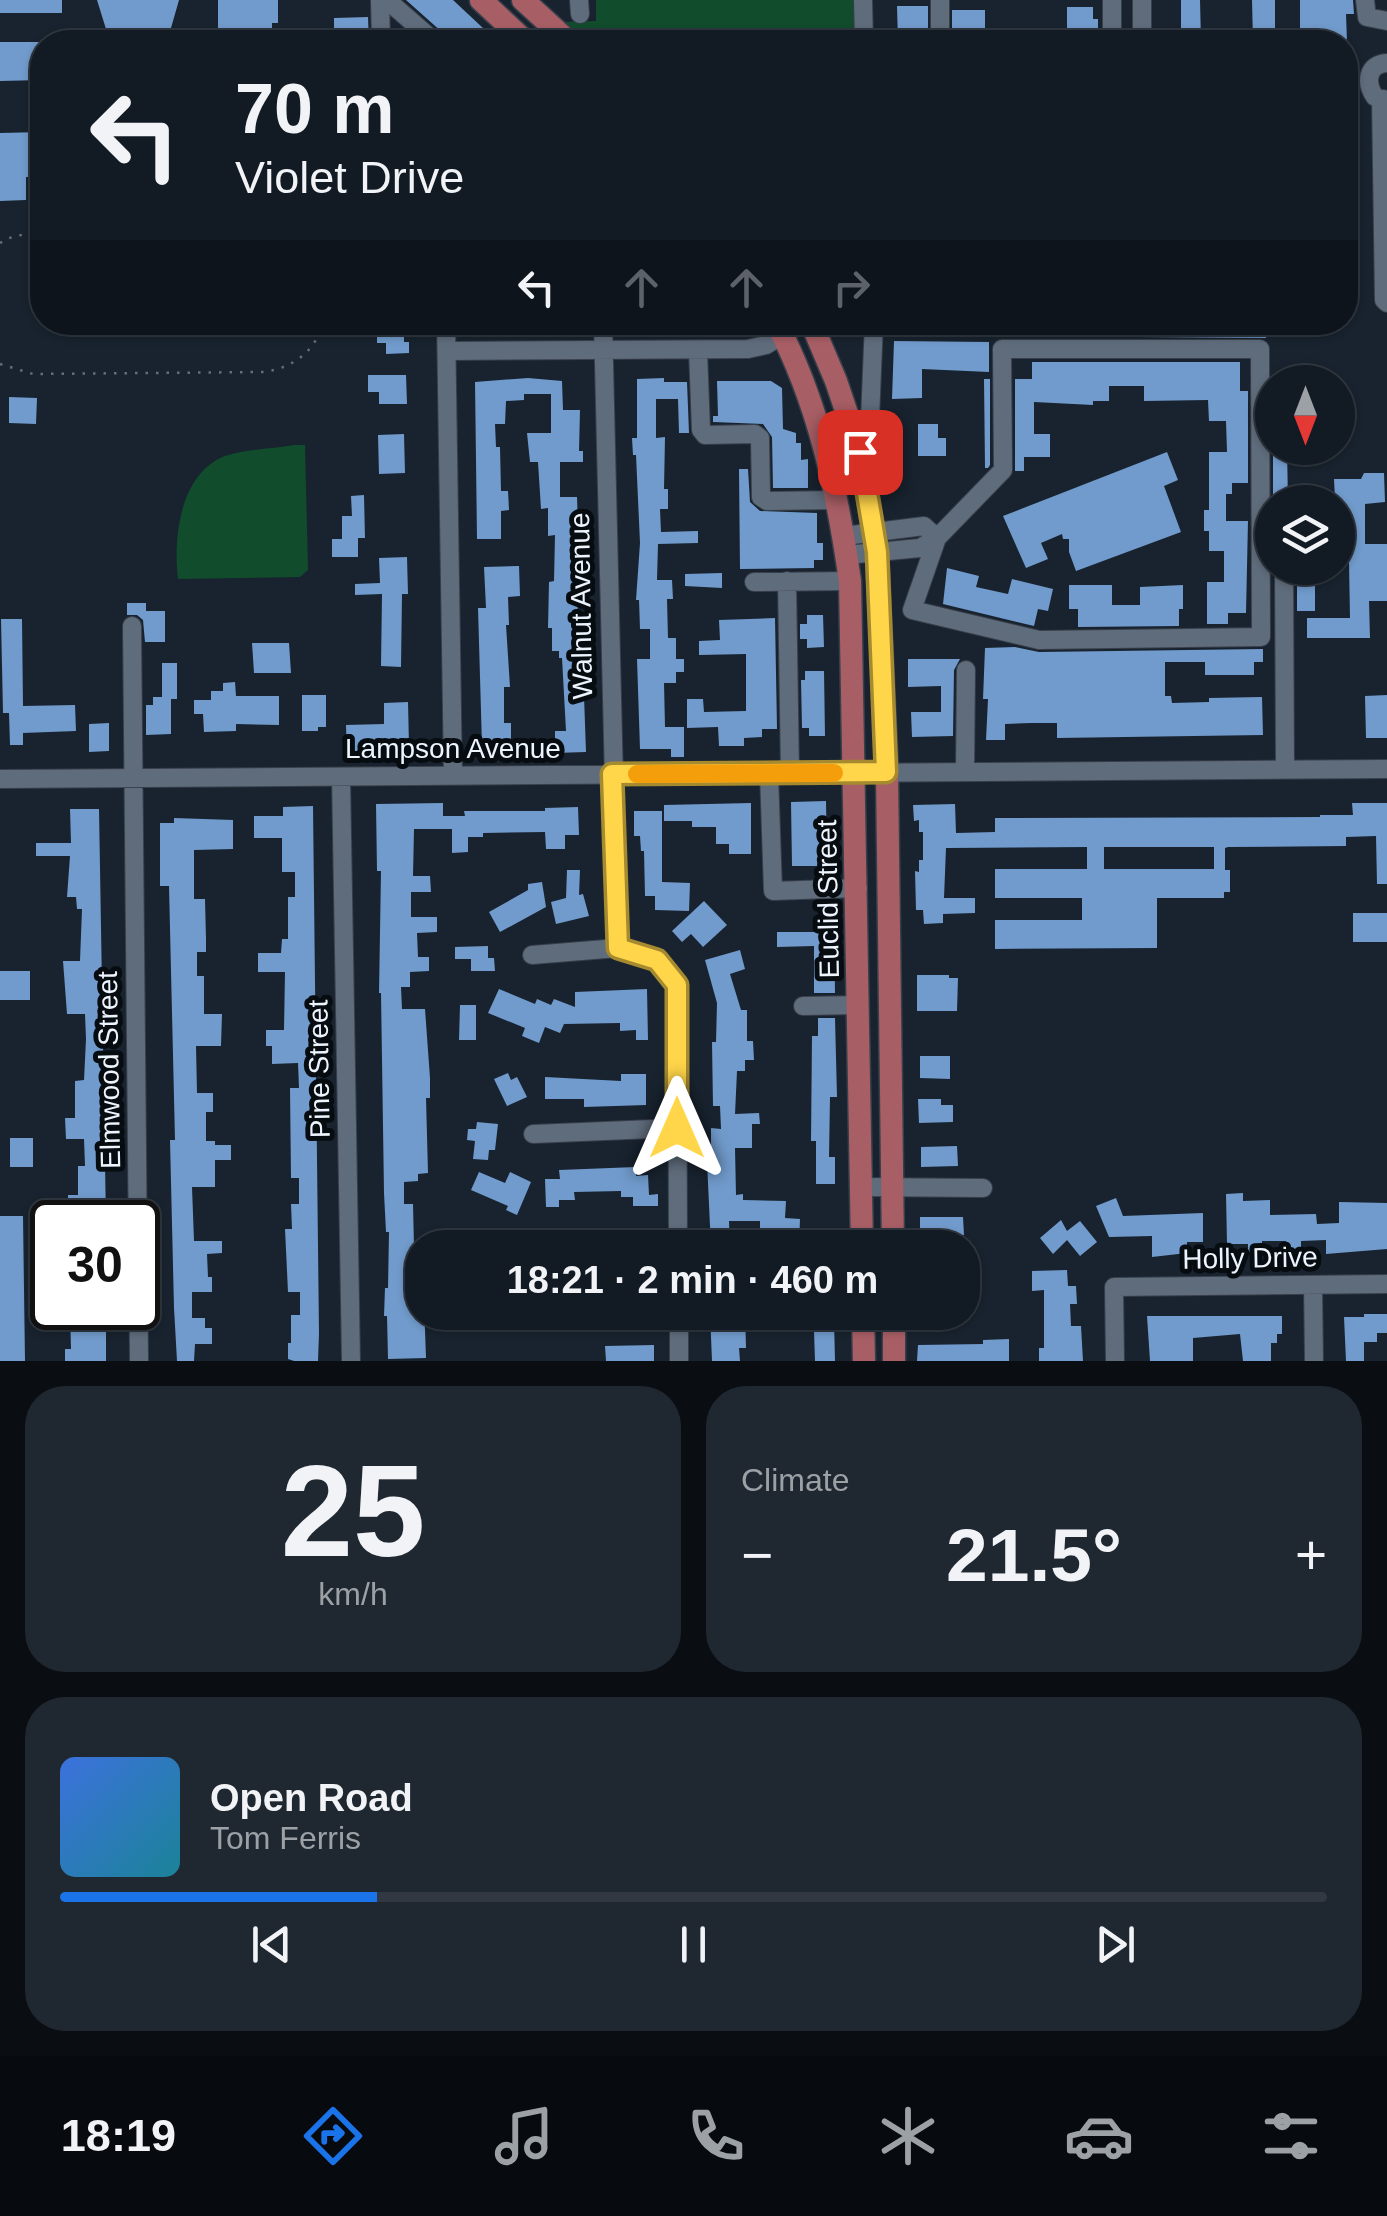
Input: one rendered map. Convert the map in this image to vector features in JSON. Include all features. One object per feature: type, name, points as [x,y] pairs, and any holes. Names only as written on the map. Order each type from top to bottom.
[{"type":"main road","points":[[481,0],[513,30]]},
{"type":"main road","points":[[523,0],[556,30]]},
{"type":"main road","name":"Euclid Street","points":[[781,335],[825,444],[850,581],[862,1230]]},
{"type":"main road","points":[[813,335],[836,381],[860,452],[876,542],[886,772],[893,1230]]},
{"type":"main road","points":[[863,1330],[864,1361]]},
{"type":"main road","points":[[894,1330],[894,1361]]},
{"type":"street","points":[[382,30],[384,0]]},
{"type":"street","points":[[384,0],[420,30]]},
{"type":"street","points":[[863,0],[864,30]]},
{"type":"street","points":[[940,0],[940,30]]},
{"type":"street","points":[[1112,0],[1112,30]]},
{"type":"street","points":[[1142,0],[1142,30]]},
{"type":"street","points":[[1366,0],[1367,18],[1387,21]]},
{"type":"street","points":[[1387,63],[1378,63],[1369,78],[1375,97],[1384,99],[1387,303]]},
{"type":"street","points":[[446,335],[453,776]]},
{"type":"street","name":"Walnut Avenue","points":[[603,335],[618,948]]},
{"type":"street","points":[[447,352],[748,349],[770,335]]},
{"type":"street","points":[[860,452],[870,419],[873,335]]},
{"type":"street","points":[[845,546],[876,542],[920,548],[938,538],[1003,470],[1002,350],[1260,349],[1261,637],[1039,640],[912,610],[938,538]]},
{"type":"street","points":[[698,351],[701,430],[705,435],[755,434],[760,438],[761,497],[767,501],[838,500]]},
{"type":"street","points":[[787,581],[790,773]]},
{"type":"street","points":[[754,582],[850,581]]},
{"type":"street","points":[[1284,585],[1284,770]]},
{"type":"street","name":"Elmwood Street","points":[[132,626],[140,1361]]},
{"type":"street","points":[[965,772],[966,670]]},
{"type":"street","name":"Lampson Avenue","points":[[0,779],[1387,769]]},
{"type":"street","points":[[769,773],[773,891],[858,888]]},
{"type":"street","name":"Pine Street","points":[[342,776],[351,1361]]},
{"type":"street","points":[[532,955],[618,948],[657,960],[677,985],[678,1230]]},
{"type":"street","points":[[803,1006],[859,1004]]},
{"type":"street","points":[[532,1134],[677,1128]]},
{"type":"street","points":[[862,1187],[982,1188]]},
{"type":"street","name":"Holly Drive","points":[[1115,1361],[1114,1287],[1387,1284]]},
{"type":"street","points":[[1313,1285],[1314,1361]]},
{"type":"street","points":[[679,1330],[679,1361]]},
{"type":"path","points":[[0,243],[30,233]]},
{"type":"path","points":[[0,364],[33,374],[264,372],[298,362],[319,335]]},
{"type":"green space","points":[[596,0],[857,0],[858,30],[569,30],[561,22],[596,21]]},
{"type":"green space","points":[[305,445],[308,570],[300,577],[178,579],[179,527],[189,492],[198,477],[225,456]]},
{"type":"building","points":[[0,0],[62,0],[62,13],[0,13]]},
{"type":"building","points":[[97,0],[179,0],[170,30],[106,30]]},
{"type":"building","points":[[218,0],[278,0],[278,23],[272,23],[272,30],[218,30]]},
{"type":"building","points":[[406,0],[453,0],[484,29],[440,30]]},
{"type":"building","points":[[1181,0],[1200,0],[1201,30],[1181,30]]},
{"type":"building","points":[[1252,0],[1275,0],[1275,30],[1253,30]]},
{"type":"building","points":[[1300,0],[1353,0],[1354,14],[1346,14],[1347,30],[1300,30]]},
{"type":"building","points":[[897,6],[928,6],[928,30],[898,30]]},
{"type":"building","points":[[1067,7],[1093,7],[1098,30],[1067,30]]},
{"type":"building","points":[[952,10],[985,10],[985,30],[952,30]]},
{"type":"building","points":[[368,17],[369,30],[334,30],[334,18]]},
{"type":"building","points":[[0,42],[30,42],[30,80],[0,81]]},
{"type":"building","points":[[30,132],[26,200],[0,201],[0,133]]},
{"type":"building","points":[[377,335],[404,335],[409,353],[386,354],[386,343],[377,343]]},
{"type":"building","points":[[1266,335],[1266,338],[1006,336]]},
{"type":"building","points":[[894,341],[989,342],[989,372],[922,369],[922,398],[892,399]]},
{"type":"building","points":[[1032,362],[1240,362],[1240,391],[1248,391],[1248,483],[1232,483],[1232,494],[1226,494],[1226,521],[1248,521],[1246,613],[1228,613],[1228,624],[1207,624],[1207,582],[1224,582],[1224,551],[1209,551],[1209,531],[1204,531],[1204,510],[1209,510],[1209,452],[1227,452],[1226,421],[1209,421],[1208,400],[1144,401],[1144,386],[1109,386],[1109,401],[1093,401],[1093,405],[1034,402],[1034,434],[1050,434],[1050,457],[1024,457],[1024,471],[1015,471],[1015,379],[1032,379]]},
{"type":"building","points":[[368,375],[406,375],[407,404],[379,404],[379,392],[368,392]]},
{"type":"building","points":[[528,378],[562,381],[563,410],[580,410],[579,451],[583,451],[583,462],[560,462],[560,497],[577,497],[579,553],[584,553],[585,600],[578,600],[576,640],[582,640],[586,752],[555,753],[555,731],[566,731],[562,658],[559,651],[552,651],[552,628],[548,628],[555,535],[548,536],[548,508],[541,509],[538,462],[530,462],[527,433],[551,433],[551,394],[524,394],[524,400],[506,401],[505,424],[495,424],[501,491],[508,491],[509,510],[501,511],[501,539],[477,539],[475,382]]},
{"type":"building","points":[[664,378],[664,382],[687,382],[689,433],[679,433],[678,399],[656,399],[656,438],[665,437],[664,489],[668,489],[668,509],[660,509],[661,532],[698,531],[698,543],[658,544],[657,580],[672,580],[673,599],[667,599],[668,638],[676,638],[676,659],[684,659],[684,672],[676,672],[676,683],[664,683],[665,727],[684,727],[684,757],[671,757],[671,749],[640,749],[637,659],[650,659],[650,629],[640,629],[636,600],[640,543],[632,438],[637,438],[637,379]]},
{"type":"building","points":[[984,379],[990,379],[988,468],[985,468]]},
{"type":"building","points":[[717,381],[771,381],[782,388],[783,429],[796,433],[796,443],[801,443],[801,460],[808,459],[808,488],[773,488],[772,437],[763,424],[713,422],[713,416],[718,416]]},
{"type":"building","points":[[9,397],[37,398],[36,424],[9,423]]},
{"type":"building","points":[[918,424],[938,424],[938,438],[946,438],[946,456],[918,456]]},
{"type":"building","points":[[404,434],[405,473],[379,474],[378,435]]},
{"type":"building","points":[[1167,452],[1178,480],[1164,486],[1181,532],[1076,571],[1069,539],[1063,539],[1062,534],[1041,543],[1048,559],[1026,568],[1003,516]]},
{"type":"building","points":[[1273,465],[1287,465],[1288,485],[1273,485]]},
{"type":"building","points":[[739,469],[748,469],[750,502],[760,511],[817,513],[817,543],[823,543],[823,560],[814,560],[814,568],[740,569]]},
{"type":"building","points":[[1364,473],[1384,473],[1385,502],[1365,504],[1365,544],[1387,544],[1387,601],[1369,601],[1370,638],[1307,638],[1307,618],[1350,618],[1349,585],[1355,585],[1355,485],[1334,485],[1334,479],[1361,479]]},
{"type":"building","points":[[364,495],[365,538],[358,538],[358,557],[332,557],[332,539],[342,539],[342,516],[352,516],[351,496]]},
{"type":"building","points":[[407,557],[408,594],[402,594],[401,667],[381,666],[382,594],[355,595],[355,584],[380,583],[379,558]]},
{"type":"building","points":[[519,566],[520,596],[508,597],[506,625],[510,687],[504,687],[504,723],[511,723],[511,745],[482,746],[478,608],[486,608],[484,567]]},
{"type":"building","points":[[947,568],[979,576],[976,587],[1008,594],[1012,579],[1053,589],[1048,611],[1038,609],[1034,626],[943,604]]},
{"type":"building","points":[[722,573],[722,588],[685,586],[685,574]]},
{"type":"building","points":[[1069,585],[1112,585],[1112,605],[1140,605],[1140,587],[1183,585],[1179,626],[1078,627],[1078,609],[1069,609]]},
{"type":"building","points":[[1297,585],[1315,585],[1315,611],[1297,611]]},
{"type":"building","points":[[127,603],[146,603],[146,611],[165,611],[165,642],[145,642],[143,620],[127,615]]},
{"type":"building","points":[[807,615],[823,615],[824,647],[807,648],[807,639],[800,639],[800,624],[807,624]]},
{"type":"building","points":[[775,618],[777,729],[762,729],[762,737],[744,738],[744,746],[719,746],[718,727],[687,728],[687,699],[703,699],[704,712],[746,711],[746,654],[699,655],[699,641],[720,640],[719,620]]},
{"type":"building","points":[[1,619],[22,619],[23,706],[75,705],[76,731],[23,733],[23,745],[10,745],[9,713],[3,713]]},
{"type":"building","points":[[252,643],[289,643],[291,673],[254,673]]},
{"type":"building","points":[[1015,647],[1039,652],[1263,649],[1263,662],[1254,662],[1254,675],[1205,675],[1205,662],[1165,662],[1165,696],[1171,696],[1172,703],[1262,697],[1263,735],[1057,738],[1057,723],[1031,723],[1005,724],[1005,740],[986,740],[985,648]]},
{"type":"building","points":[[908,659],[960,659],[954,670],[953,736],[912,737],[911,712],[941,712],[941,686],[908,687]]},
{"type":"building","points":[[162,663],[177,663],[177,699],[171,699],[171,734],[146,735],[146,705],[153,705],[153,697],[162,697]]},
{"type":"building","points":[[805,671],[824,671],[825,736],[809,736],[809,728],[802,728],[801,680],[805,680]]},
{"type":"building","points":[[235,682],[236,696],[279,696],[279,725],[236,724],[236,731],[204,732],[203,714],[194,714],[194,700],[211,700],[211,691],[223,691],[223,683]]},
{"type":"building","points":[[302,695],[326,695],[326,727],[302,731]]},
{"type":"building","points":[[1387,695],[1387,738],[1366,738],[1365,696]]},
{"type":"building","points":[[408,702],[409,746],[362,746],[362,759],[347,759],[346,725],[384,724],[384,703]]},
{"type":"building","points":[[109,723],[109,751],[89,752],[89,724]]},
{"type":"building","points":[[826,801],[827,866],[792,866],[791,802]]},
{"type":"building","points":[[443,803],[443,816],[465,816],[464,811],[578,807],[579,835],[565,835],[565,849],[546,849],[545,832],[483,833],[483,837],[468,837],[468,852],[452,853],[452,829],[414,829],[413,876],[430,876],[431,892],[411,892],[411,917],[437,917],[437,932],[417,933],[418,957],[429,957],[429,971],[410,972],[410,987],[401,987],[402,1009],[425,1009],[430,1078],[430,1098],[426,1098],[428,1173],[418,1174],[418,1181],[404,1182],[404,1204],[413,1204],[414,1230],[405,1230],[405,1330],[425,1330],[426,1358],[388,1359],[384,1316],[389,1232],[384,1193],[379,993],[381,871],[377,871],[376,804]]},
{"type":"building","points":[[751,803],[751,854],[729,854],[729,844],[716,844],[716,827],[692,827],[692,821],[664,821],[664,805]]},
{"type":"building","points":[[1352,803],[1387,803],[1387,884],[1377,884],[1376,836],[1346,837],[1346,846],[1228,847],[1225,870],[1230,870],[1230,892],[1224,892],[1224,898],[1157,898],[1157,948],[995,949],[995,920],[1082,920],[1082,898],[995,898],[995,869],[1087,869],[1087,847],[946,848],[944,898],[975,898],[975,913],[943,914],[943,923],[924,924],[923,910],[916,910],[915,871],[919,872],[919,860],[923,860],[923,832],[919,832],[919,820],[914,821],[913,805],[955,804],[956,833],[995,832],[995,818],[1353,815]],"holes":[[[1104,847],[1214,847],[1214,869],[1104,869]]]},
{"type":"building","points":[[313,806],[319,1334],[318,1361],[294,1361],[288,1359],[288,1343],[291,1315],[300,1315],[300,1292],[288,1292],[285,1229],[292,1229],[291,1204],[299,1204],[299,1178],[291,1178],[290,1088],[299,1088],[298,1063],[272,1064],[272,1046],[266,1046],[266,1030],[284,1030],[285,972],[258,972],[258,953],[281,953],[282,939],[288,939],[288,897],[295,897],[295,872],[282,872],[282,838],[254,838],[254,816],[283,816],[283,807]]},
{"type":"building","points":[[70,809],[99,809],[106,1200],[68,1200],[68,1195],[78,1195],[78,1166],[85,1166],[84,1139],[66,1139],[65,1118],[75,1118],[75,1081],[84,1080],[86,1039],[85,1014],[67,1014],[63,961],[80,961],[82,909],[77,909],[76,897],[67,897],[70,856],[36,856],[36,843],[71,843]]},
{"type":"building","points":[[634,811],[662,811],[662,882],[690,883],[689,911],[655,910],[655,896],[645,896],[644,851],[640,836],[634,836]]},
{"type":"building","points":[[174,818],[233,820],[233,849],[194,850],[194,899],[205,899],[206,939],[206,952],[197,952],[197,976],[204,976],[204,1014],[222,1014],[221,1046],[196,1046],[197,1093],[213,1093],[213,1112],[206,1112],[206,1141],[231,1145],[231,1160],[215,1160],[215,1187],[192,1187],[194,1241],[222,1241],[222,1253],[207,1254],[212,1292],[192,1292],[192,1318],[205,1318],[205,1328],[212,1328],[212,1344],[195,1344],[194,1361],[177,1361],[174,1308],[169,886],[160,886],[160,823],[174,823]]},
{"type":"building","points":[[567,870],[580,870],[579,895],[583,894],[589,916],[556,924],[551,902],[566,898]]},
{"type":"building","points":[[542,882],[546,907],[500,932],[489,912],[528,890],[528,884]]},
{"type":"building","points":[[704,901],[727,925],[703,947],[691,934],[682,942],[672,931]]},
{"type":"building","points":[[1353,913],[1387,913],[1387,942],[1353,942]]},
{"type":"building","points":[[817,918],[834,918],[835,993],[814,993],[814,946],[777,947],[777,932],[817,932]]},
{"type":"building","points":[[488,946],[488,958],[494,958],[495,971],[471,971],[471,959],[455,959],[455,947]]},
{"type":"building","points":[[740,950],[745,969],[730,974],[741,1010],[747,1010],[747,1041],[753,1041],[754,1060],[745,1060],[745,1071],[737,1071],[735,1114],[759,1113],[760,1124],[752,1124],[752,1148],[735,1148],[736,1195],[743,1194],[743,1200],[786,1201],[785,1218],[800,1219],[800,1230],[760,1230],[760,1221],[729,1221],[729,1230],[710,1230],[707,1161],[711,1161],[711,1128],[721,1129],[720,1106],[713,1106],[712,1042],[716,1042],[717,1003],[705,960]]},
{"type":"building","points":[[0,971],[30,971],[30,1000],[0,1000]]},
{"type":"building","points":[[917,975],[958,978],[957,1011],[917,1011]]},
{"type":"building","points":[[499,989],[535,1004],[537,999],[551,1005],[554,999],[575,1007],[575,992],[647,989],[648,1040],[636,1040],[636,1030],[620,1031],[620,1023],[564,1024],[560,1033],[545,1027],[539,1043],[522,1036],[525,1028],[488,1013]]},
{"type":"building","points":[[460,1005],[476,1005],[476,1040],[459,1040]]},
{"type":"building","points":[[818,1018],[835,1018],[837,1097],[830,1097],[829,1157],[835,1157],[835,1184],[816,1184],[816,1141],[811,1141],[812,1036],[818,1036]]},
{"type":"building","points":[[920,1056],[950,1056],[950,1079],[920,1078]]},
{"type":"building","points":[[508,1073],[511,1080],[517,1077],[527,1097],[507,1106],[494,1079]]},
{"type":"building","points":[[621,1074],[646,1074],[646,1105],[584,1107],[584,1099],[545,1099],[545,1077],[621,1081]]},
{"type":"building","points":[[918,1099],[941,1099],[941,1105],[953,1105],[953,1122],[919,1123]]},
{"type":"building","points":[[477,1122],[498,1124],[495,1150],[489,1150],[488,1160],[473,1159],[475,1141],[467,1140],[468,1129],[476,1129]]},
{"type":"building","points":[[10,1138],[33,1138],[33,1167],[10,1167]]},
{"type":"building","points":[[957,1146],[958,1166],[921,1167],[921,1147]]},
{"type":"building","points":[[636,1167],[636,1176],[648,1175],[649,1195],[658,1194],[658,1206],[633,1206],[633,1197],[621,1197],[621,1191],[574,1192],[575,1200],[559,1200],[559,1207],[546,1207],[545,1179],[560,1179],[559,1170]]},
{"type":"building","points":[[479,1172],[505,1183],[510,1172],[531,1182],[517,1215],[506,1210],[508,1206],[471,1190]]},
{"type":"building","points":[[1243,1193],[1243,1201],[1270,1200],[1270,1215],[1316,1214],[1317,1224],[1339,1223],[1339,1202],[1387,1203],[1387,1249],[1326,1254],[1326,1240],[1301,1241],[1301,1251],[1286,1251],[1286,1241],[1262,1241],[1262,1252],[1248,1252],[1248,1244],[1227,1244],[1226,1194]]},
{"type":"building","points":[[1116,1198],[1123,1216],[1203,1213],[1203,1242],[1187,1242],[1187,1253],[1152,1257],[1152,1236],[1109,1237],[1096,1206]]},
{"type":"building","points":[[0,1216],[23,1216],[25,1361],[0,1361]]},
{"type":"building","points":[[920,1217],[963,1217],[964,1230],[920,1230]]},
{"type":"building","points":[[1061,1220],[1067,1231],[1080,1221],[1097,1242],[1080,1256],[1067,1240],[1053,1254],[1040,1238]]},
{"type":"building","points":[[1067,1270],[1068,1286],[1076,1286],[1077,1304],[1070,1304],[1071,1326],[1081,1326],[1083,1361],[1039,1361],[1039,1348],[1044,1348],[1044,1290],[1032,1291],[1032,1271]]},
{"type":"building","points":[[1387,1314],[1387,1333],[1377,1333],[1377,1342],[1364,1342],[1364,1361],[1346,1361],[1344,1317]]},
{"type":"building","points":[[1147,1316],[1282,1316],[1282,1334],[1277,1334],[1277,1343],[1271,1343],[1271,1361],[1243,1361],[1240,1334],[1193,1338],[1193,1361],[1150,1361]]},
{"type":"building","points":[[70,1330],[106,1330],[106,1361],[65,1361],[65,1349],[71,1349]]},
{"type":"building","points":[[711,1330],[746,1330],[746,1348],[739,1348],[740,1361],[712,1361]]},
{"type":"building","points":[[834,1330],[835,1361],[815,1361],[814,1331],[800,1331]]},
{"type":"building","points":[[1009,1339],[1009,1361],[917,1361],[918,1345],[983,1344],[983,1340]]},
{"type":"building","points":[[654,1345],[654,1361],[606,1361],[605,1346]]},
{"type":"slow traffic","points":[[637,774],[834,773]]},
{"type":"route","points":[[677,1128],[677,985],[657,960],[618,948],[612,774],[886,772],[877,552],[860,452]]}]
